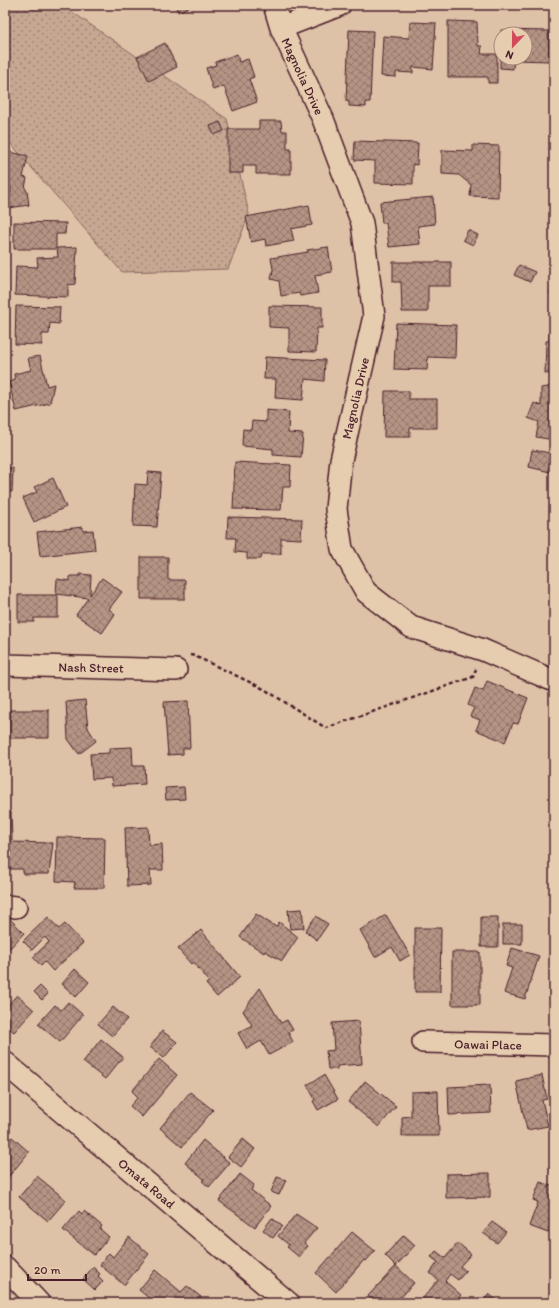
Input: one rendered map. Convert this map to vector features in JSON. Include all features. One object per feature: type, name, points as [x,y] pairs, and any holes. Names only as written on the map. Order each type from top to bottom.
[{"type":"main road","name":"Omata Road","points":[[7,1067],[288,1303]]},
{"type":"street","name":"Magnolia Drive","points":[[274,5],[281,28],[323,119],[362,223],[374,316],[341,460],[336,510],[342,549],[366,592],[411,627],[483,650],[554,681]]},
{"type":"street","points":[[281,28],[340,5]]},
{"type":"street","name":"Nash Street","points":[[5,665],[176,670]]},
{"type":"street","name":"Oawai Place","points":[[423,1042],[554,1045]]},
{"type":"street","points":[[5,1267],[39,1303]]},
{"type":"path","points":[[176,670],[176,655],[194,656],[264,689],[326,728],[473,677],[483,650]]},
{"type":"shaded area","points":[[5,5],[62,5],[227,119],[249,214],[228,269],[122,272],[5,137]]},
{"type":"building","points":[[175,5],[193,5],[178,12]]},
{"type":"building","points":[[448,21],[477,22],[478,46],[482,46],[481,54],[493,54],[493,66],[497,66],[497,83],[488,83],[488,77],[448,77]]},
{"type":"building","points":[[410,22],[436,23],[433,69],[413,67],[413,73],[396,72],[396,77],[381,76],[383,36],[409,38]]},
{"type":"building","points":[[349,30],[373,31],[370,102],[366,102],[366,107],[349,106],[349,102],[346,101]]},
{"type":"building","points":[[533,31],[549,31],[549,61],[533,61]]},
{"type":"building","points":[[165,43],[177,67],[149,81],[137,57]]},
{"type":"building","points":[[237,54],[239,62],[248,59],[254,77],[249,79],[257,102],[233,111],[224,86],[213,90],[206,68],[216,65],[215,62]]},
{"type":"building","points":[[500,66],[513,66],[513,69],[500,68]]},
{"type":"building","points":[[259,121],[281,121],[282,131],[287,131],[287,149],[291,149],[291,174],[256,174],[256,166],[243,166],[243,173],[228,173],[228,129],[259,129]]},
{"type":"building","points":[[220,122],[224,131],[214,135],[210,126]]},
{"type":"building","points":[[355,141],[418,143],[417,165],[413,164],[413,184],[375,183],[375,161],[354,160]]},
{"type":"building","points":[[473,145],[499,146],[498,197],[470,196],[471,185],[459,175],[442,174],[442,150],[473,151]]},
{"type":"building","points":[[5,151],[28,156],[23,177],[27,178],[25,188],[27,191],[29,205],[9,208],[7,193],[11,193],[10,184],[5,183]]},
{"type":"building","points":[[433,197],[435,224],[418,226],[420,244],[389,247],[386,223],[382,223],[380,202]]},
{"type":"building","points":[[309,205],[312,225],[291,229],[294,241],[266,246],[265,239],[251,242],[246,217]]},
{"type":"building","points":[[14,222],[66,223],[65,234],[56,234],[56,249],[14,249]]},
{"type":"building","points":[[468,230],[478,235],[473,245],[463,240]]},
{"type":"building","points":[[77,247],[75,284],[68,285],[68,297],[15,295],[16,266],[38,267],[37,258],[58,257],[57,248]]},
{"type":"building","points":[[328,247],[332,272],[315,275],[318,293],[300,296],[299,293],[281,296],[279,281],[271,279],[273,269],[271,258]]},
{"type":"building","points":[[393,262],[451,262],[451,286],[428,286],[428,312],[402,312],[401,282],[393,282]]},
{"type":"building","points":[[519,265],[535,272],[530,282],[514,275]]},
{"type":"building","points":[[554,280],[554,295],[550,293]]},
{"type":"building","points":[[16,306],[60,307],[59,324],[50,323],[49,334],[42,334],[42,345],[15,344]]},
{"type":"building","points":[[269,306],[322,307],[322,328],[317,328],[316,352],[289,351],[289,328],[269,327]]},
{"type":"building","points":[[396,323],[456,325],[455,358],[428,357],[427,370],[394,369]]},
{"type":"building","points":[[550,328],[554,329],[554,375],[545,373],[546,341],[549,341]]},
{"type":"building","points":[[40,356],[47,386],[54,384],[50,403],[16,411],[9,382],[15,380],[14,374],[31,370],[28,358]]},
{"type":"building","points":[[265,357],[325,360],[324,381],[305,379],[303,400],[275,398],[276,379],[264,379]]},
{"type":"building","points":[[554,386],[554,440],[536,437],[539,422],[528,418],[534,403],[541,406],[541,388]]},
{"type":"building","points":[[385,391],[409,391],[409,399],[437,399],[437,428],[410,428],[410,437],[384,437]]},
{"type":"building","points":[[266,410],[289,412],[288,433],[303,434],[301,457],[273,455],[273,449],[242,446],[243,429],[251,430],[252,421],[266,422]]},
{"type":"building","points":[[532,450],[551,453],[554,452],[554,473],[529,467]]},
{"type":"building","points":[[235,462],[291,465],[290,487],[283,487],[281,510],[233,509]]},
{"type":"building","points":[[5,468],[13,468],[12,492],[5,491]]},
{"type":"building","points":[[148,472],[161,473],[157,527],[133,526],[135,484],[147,485]]},
{"type":"building","points":[[53,478],[66,507],[34,522],[23,498],[37,492],[34,487]]},
{"type":"building","points":[[228,517],[302,519],[301,539],[281,538],[281,554],[262,554],[261,559],[247,559],[247,553],[235,552],[236,538],[227,538]]},
{"type":"building","points":[[83,527],[83,531],[93,530],[95,550],[40,556],[37,532]]},
{"type":"building","points":[[141,557],[168,557],[168,580],[185,580],[185,599],[141,599]]},
{"type":"building","points":[[80,574],[91,575],[90,595],[102,578],[122,592],[109,609],[115,614],[102,633],[76,615],[88,598],[56,594],[57,579],[70,581],[70,576],[80,576]]},
{"type":"building","points":[[18,595],[58,596],[58,618],[34,618],[34,622],[18,622]]},
{"type":"building","points":[[487,681],[528,698],[518,724],[513,723],[505,742],[476,730],[480,720],[470,716],[474,708],[468,705],[475,688],[483,691]]},
{"type":"building","points":[[85,700],[88,728],[96,741],[79,754],[68,739],[66,702]]},
{"type":"building","points":[[188,701],[190,748],[183,748],[183,754],[168,755],[164,702]]},
{"type":"building","points":[[10,710],[49,710],[49,738],[10,738]]},
{"type":"building","points":[[132,747],[133,766],[144,766],[145,784],[112,786],[111,778],[92,779],[90,754],[109,753],[109,748]]},
{"type":"building","points":[[184,787],[185,799],[166,800],[165,788]]},
{"type":"building","points":[[5,812],[11,812],[12,840],[5,840]]},
{"type":"building","points":[[148,827],[149,845],[162,844],[163,870],[150,870],[151,885],[127,886],[125,828]]},
{"type":"building","points":[[57,837],[105,838],[104,888],[74,888],[75,882],[56,881]]},
{"type":"building","points":[[10,842],[53,843],[49,874],[23,874],[23,869],[9,869]]},
{"type":"building","points":[[302,909],[304,928],[290,929],[288,910]]},
{"type":"building","points":[[256,914],[276,927],[279,922],[298,937],[282,961],[265,951],[264,953],[240,937]]},
{"type":"building","points":[[386,915],[410,955],[400,961],[392,947],[375,957],[360,930]]},
{"type":"building","points":[[316,916],[328,924],[317,940],[305,931]]},
{"type":"building","points":[[48,917],[59,929],[65,924],[83,943],[53,971],[45,962],[41,966],[33,957],[49,942],[45,937],[32,950],[23,941]]},
{"type":"building","points":[[481,917],[498,917],[498,947],[481,947]]},
{"type":"building","points":[[9,918],[24,933],[8,950],[5,947],[5,922]]},
{"type":"building","points":[[503,924],[522,924],[522,944],[503,944]]},
{"type":"building","points":[[415,928],[441,928],[440,992],[415,992]]},
{"type":"building","points":[[201,930],[240,977],[217,997],[206,984],[209,981],[193,962],[191,964],[178,949]]},
{"type":"building","points":[[512,948],[539,956],[525,999],[504,993],[512,968],[506,966]]},
{"type":"building","points":[[452,952],[480,952],[480,1005],[452,1005]]},
{"type":"building","points":[[75,969],[89,982],[76,997],[62,984]]},
{"type":"building","points":[[40,986],[48,994],[42,1000],[34,992]]},
{"type":"building","points":[[260,988],[281,1023],[287,1020],[293,1030],[288,1032],[293,1042],[269,1055],[261,1041],[247,1049],[238,1033],[252,1025],[243,1011]]},
{"type":"building","points":[[17,995],[34,1010],[14,1032],[5,1025],[5,1008]]},
{"type":"building","points":[[68,1002],[83,1015],[60,1042],[38,1024],[55,1005],[61,1010]]},
{"type":"building","points":[[113,1007],[127,1019],[112,1036],[98,1024]]},
{"type":"building","points":[[359,1021],[362,1064],[337,1066],[337,1069],[328,1069],[326,1051],[334,1050],[332,1023]]},
{"type":"building","points":[[162,1031],[177,1042],[164,1058],[150,1047]]},
{"type":"building","points":[[101,1039],[123,1057],[105,1079],[83,1062]]},
{"type":"building","points":[[159,1059],[177,1075],[142,1117],[130,1106],[138,1097],[132,1091]]},
{"type":"building","points":[[324,1075],[338,1099],[318,1110],[313,1101],[315,1099],[307,1085]]},
{"type":"building","points":[[542,1075],[547,1099],[542,1100],[548,1126],[527,1130],[516,1081]]},
{"type":"building","points":[[365,1081],[396,1106],[379,1127],[348,1102]]},
{"type":"building","points":[[490,1085],[491,1113],[449,1115],[448,1087]]},
{"type":"building","points":[[438,1091],[439,1136],[402,1136],[402,1117],[411,1116],[411,1092]]},
{"type":"building","points":[[190,1092],[213,1110],[182,1147],[160,1128]]},
{"type":"building","points":[[12,1137],[29,1152],[5,1181],[5,1145]]},
{"type":"building","points":[[243,1139],[255,1149],[241,1167],[228,1157]]},
{"type":"building","points":[[203,1140],[230,1163],[209,1187],[202,1181],[204,1179],[185,1163]]},
{"type":"building","points":[[490,1173],[490,1197],[446,1198],[446,1174]]},
{"type":"building","points":[[240,1174],[254,1185],[251,1190],[271,1206],[255,1227],[219,1201]]},
{"type":"building","points":[[37,1176],[66,1200],[48,1221],[19,1197]]},
{"type":"building","points":[[277,1177],[286,1180],[279,1195],[271,1192]]},
{"type":"building","points":[[540,1182],[554,1187],[554,1216],[548,1233],[529,1226],[538,1202],[533,1200]]},
{"type":"building","points":[[79,1211],[82,1214],[84,1211],[102,1226],[100,1229],[109,1237],[94,1255],[63,1230]]},
{"type":"building","points":[[296,1214],[317,1228],[304,1243],[308,1246],[299,1257],[287,1247],[289,1245],[278,1236]]},
{"type":"building","points":[[272,1218],[282,1226],[273,1238],[263,1230]]},
{"type":"building","points":[[492,1222],[506,1232],[497,1243],[483,1233]]},
{"type":"building","points":[[352,1232],[375,1251],[366,1261],[364,1260],[336,1292],[316,1273]]},
{"type":"building","points":[[404,1235],[415,1245],[396,1266],[385,1255]]},
{"type":"building","points":[[129,1237],[149,1254],[124,1285],[100,1265],[109,1253],[113,1257]]},
{"type":"building","points":[[458,1243],[471,1254],[460,1266],[466,1271],[458,1280],[450,1274],[445,1281],[461,1295],[455,1302],[457,1303],[419,1303],[438,1280],[430,1273],[438,1262],[431,1257],[436,1251],[445,1258]]},
{"type":"building","points":[[396,1266],[414,1283],[396,1303],[375,1303],[368,1296]]},
{"type":"building","points":[[93,1267],[100,1274],[98,1276],[103,1281],[95,1290],[83,1279]]},
{"type":"building","points":[[155,1270],[181,1292],[187,1286],[201,1297],[196,1303],[155,1303],[139,1290]]},
{"type":"building","points":[[489,1294],[500,1303],[482,1303]]}]
